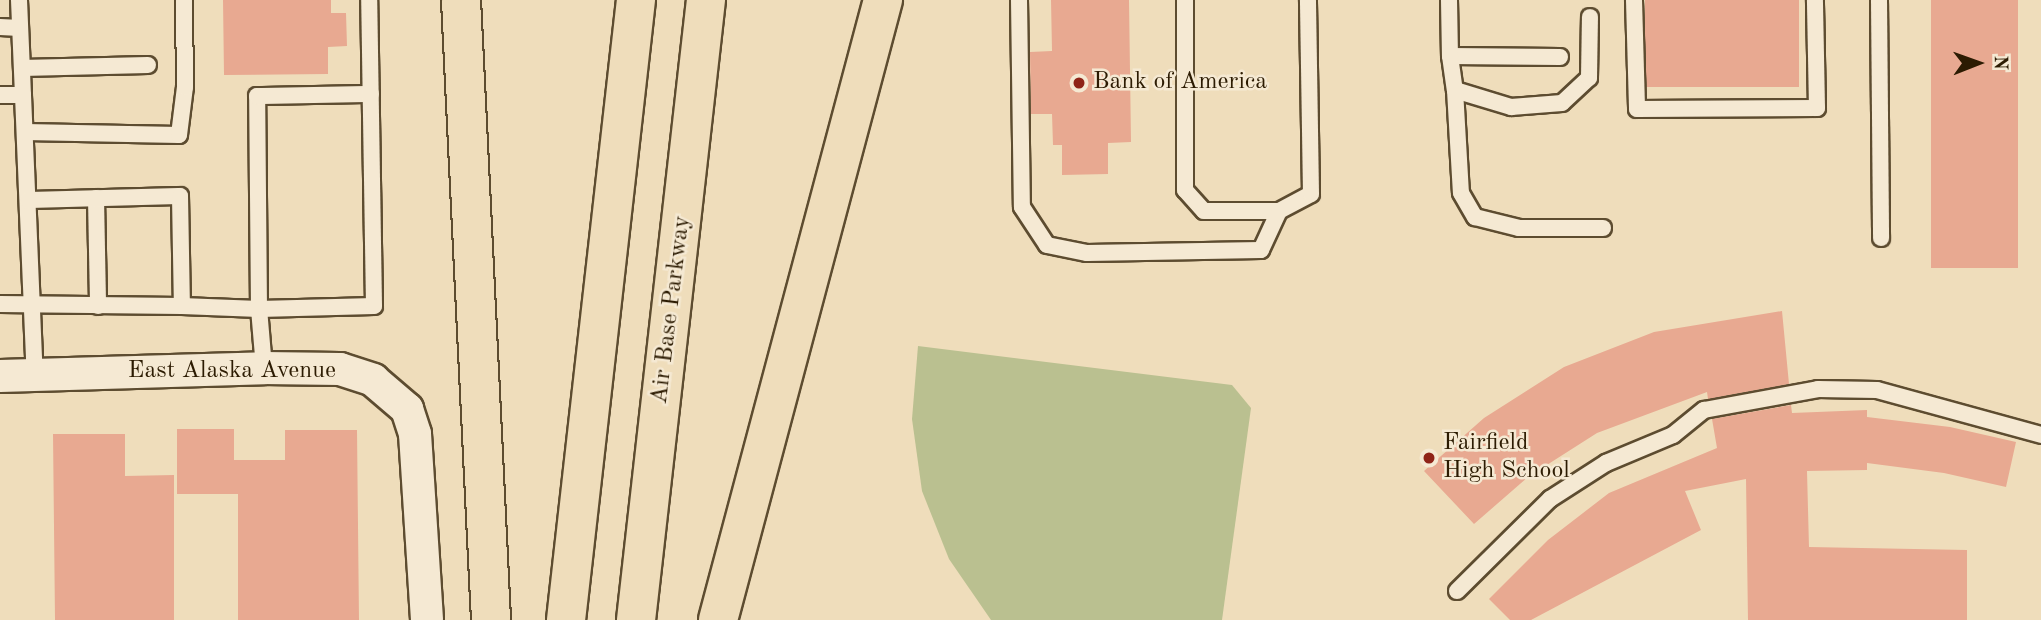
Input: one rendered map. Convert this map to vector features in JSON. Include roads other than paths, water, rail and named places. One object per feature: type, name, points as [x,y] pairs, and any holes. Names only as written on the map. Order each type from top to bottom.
[{"type":"main road","points":[[461,0],[491,620]]},
{"type":"main road","points":[[566,620],[635,0]]},
{"type":"main road","name":"Air Base Parkway","points":[[636,620],[706,0]]},
{"type":"main road","points":[[718,620],[883,0]]},
{"type":"street","name":"East Alaska Avenue","points":[[0,376],[264,368],[340,369],[373,380],[407,409],[415,434],[427,620]]},
{"type":"lane","points":[[19,0],[35,375]]},
{"type":"lane","points":[[25,132],[179,135],[185,87],[184,0]]},
{"type":"lane","points":[[0,304],[259,309],[374,306],[369,0]]},
{"type":"lane","points":[[1019,0],[1022,207],[1047,245],[1087,253],[1261,250],[1279,211]]},
{"type":"lane","points":[[1185,0],[1185,190],[1204,211],[1279,211],[1311,194],[1308,0]]},
{"type":"lane","points":[[1450,0],[1450,56],[1455,90],[1461,193],[1475,217],[1519,228],[1603,228]]},
{"type":"lane","points":[[1634,0],[1637,109],[1817,108],[1815,0]]},
{"type":"lane","points":[[1879,0],[1881,238]]},
{"type":"lane","points":[[1455,90],[1511,107],[1562,103],[1589,78],[1590,17]]},
{"type":"lane","points":[[0,27],[20,28]]},
{"type":"lane","points":[[1450,56],[1560,57]]},
{"type":"lane","points":[[22,68],[148,65]]},
{"type":"lane","points":[[264,368],[259,309],[257,96],[371,94]]},
{"type":"lane","points":[[0,95],[23,95]]},
{"type":"lane","points":[[28,200],[180,196],[182,306]]},
{"type":"lane","points":[[96,198],[98,306]]},
{"type":"lane","points":[[1457,591],[1550,499],[1606,463],[1673,435],[1704,410],[1818,389],[1877,390],[2041,435]]},
{"type":"place","name":"Bank of America","points":[[1079,83]]},
{"type":"place","name":"Fairfield High School","points":[[1429,458]]}]
